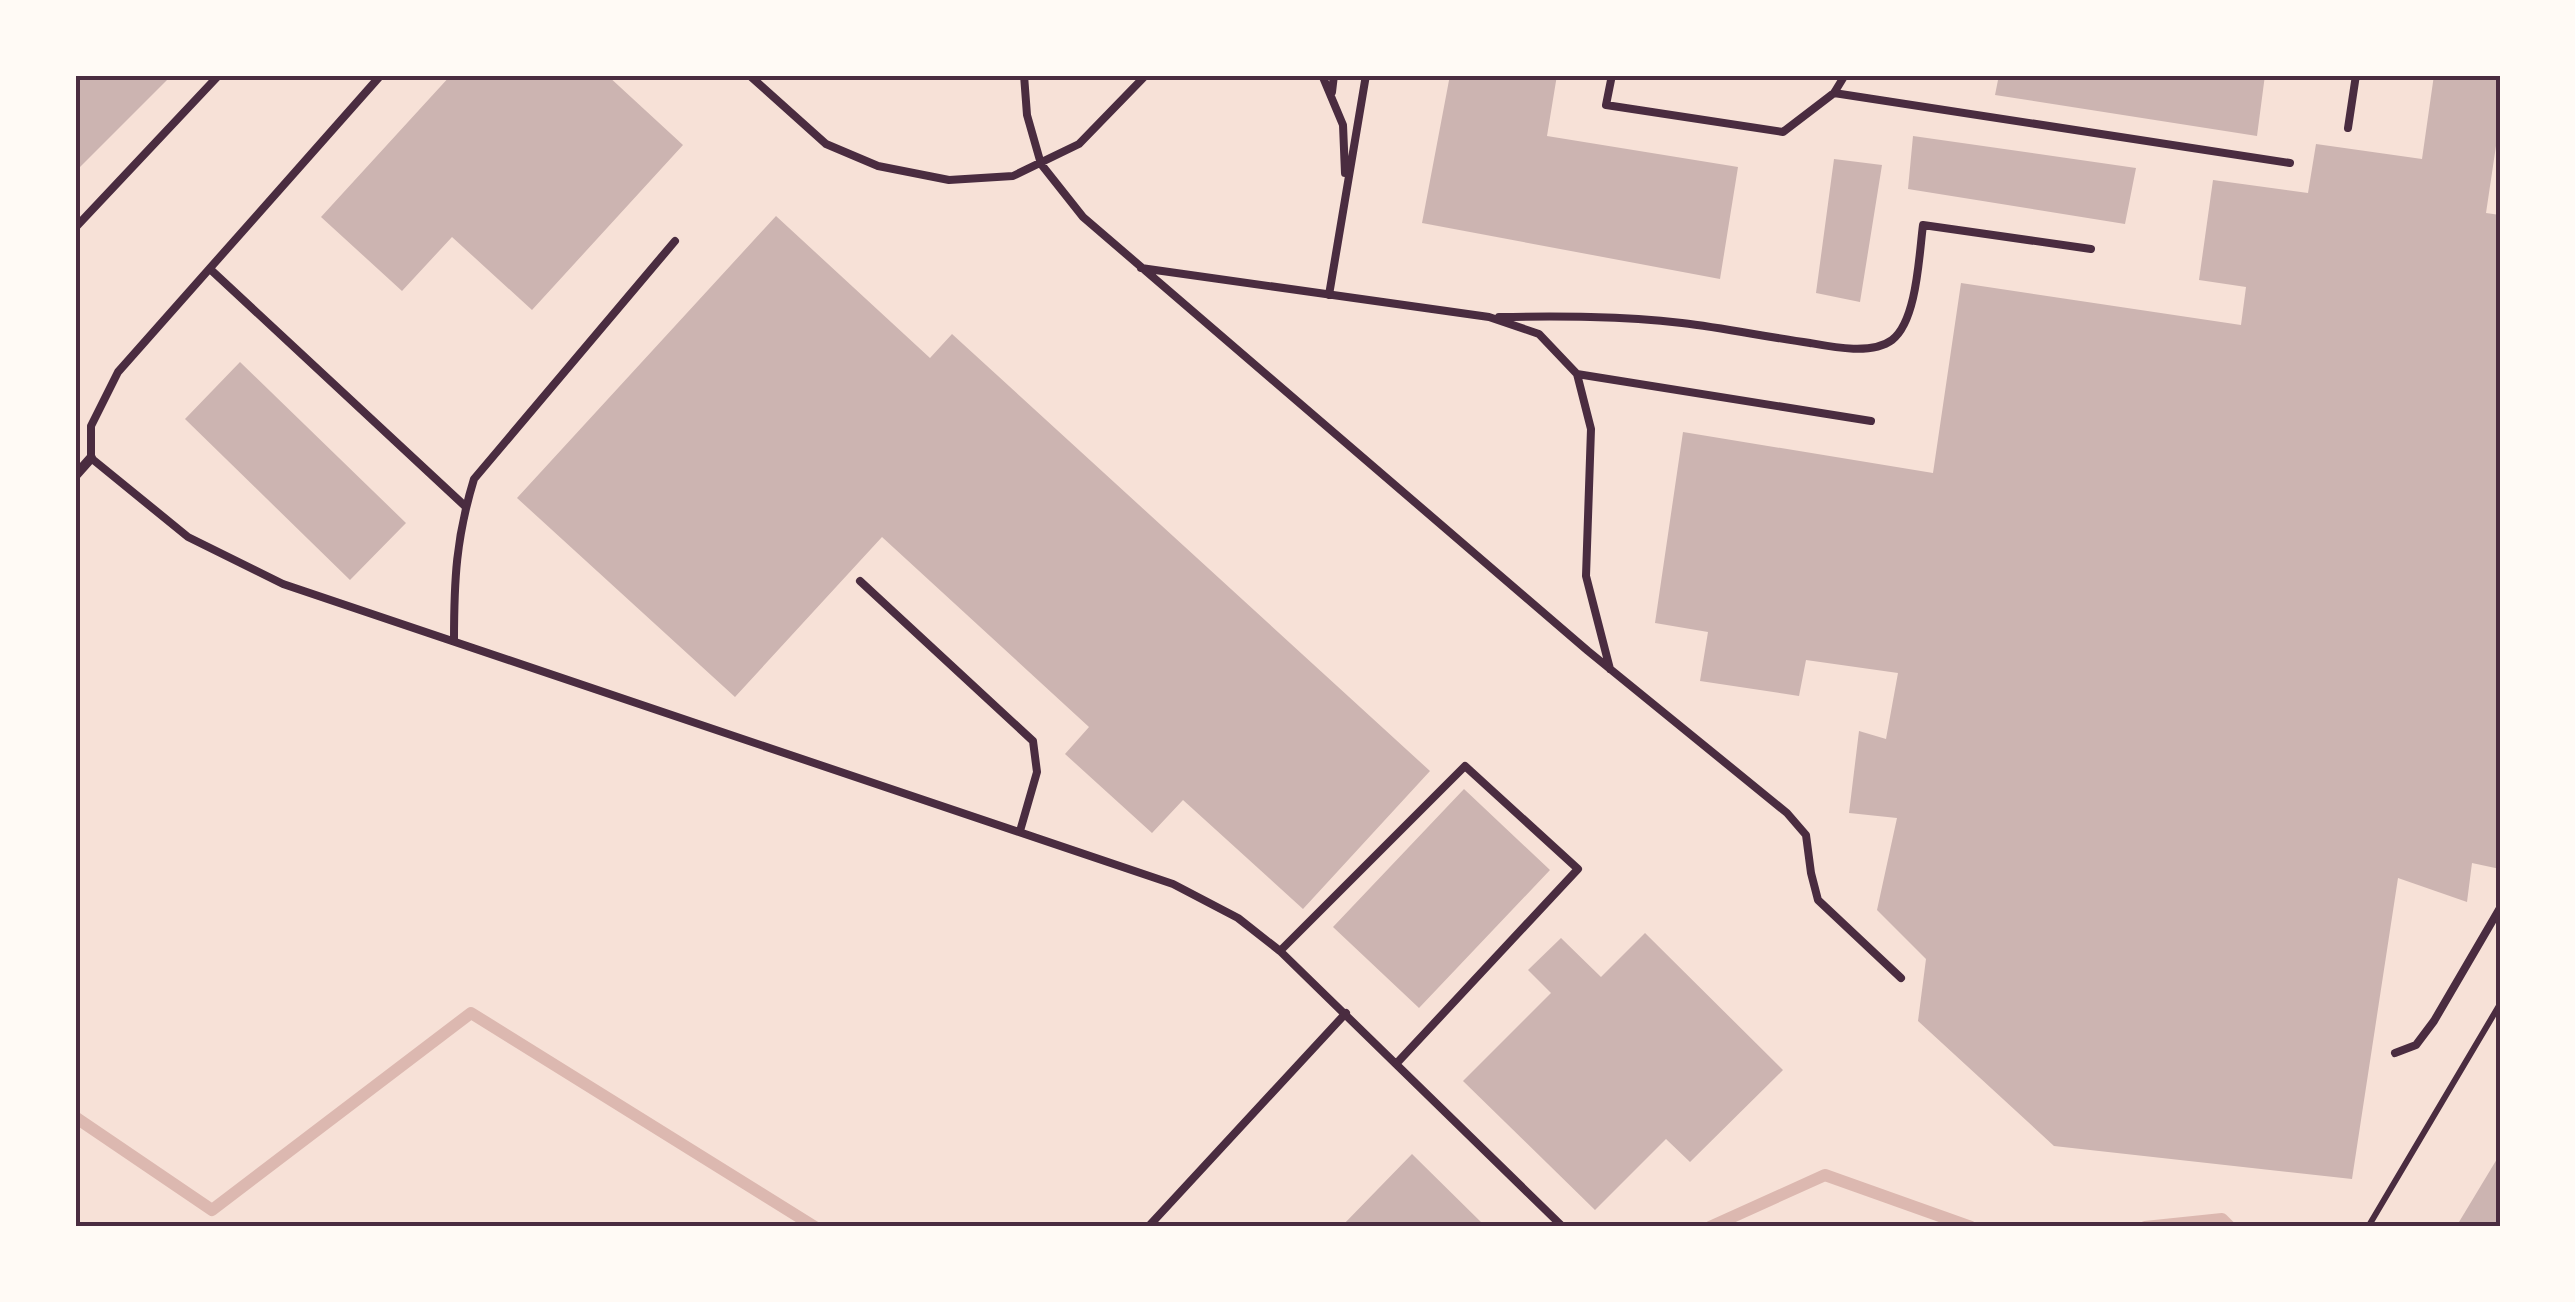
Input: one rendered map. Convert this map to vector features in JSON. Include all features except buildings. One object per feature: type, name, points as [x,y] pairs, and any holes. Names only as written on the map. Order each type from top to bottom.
[{"type":"street","points":[[75,476],[91,458]]},
{"type":"lane","points":[[75,228],[219,75]]},
{"type":"lane","points":[[381,75],[118,372],[91,426],[91,458],[188,537],[283,584],[1173,884],[1238,918],[1280,951],[1563,1227]]},
{"type":"lane","points":[[749,75],[826,144],[878,166],[948,180],[1014,176],[1042,164],[1079,144],[1146,75]]},
{"type":"lane","points":[[1024,75],[1027,115],[1042,164],[1083,217],[1610,670],[1787,814],[1806,835],[1818,900],[1901,978]]},
{"type":"lane","points":[[1322,75],[1343,125],[1346,192]]},
{"type":"lane","points":[[1332,92],[1334,75]]},
{"type":"lane","points":[[1329,295],[1366,75]]},
{"type":"lane","points":[[1612,75],[1606,105],[1783,132],[1834,93],[1845,75]]},
{"type":"lane","points":[[2348,128],[2356,75]]},
{"type":"lane","points":[[1834,93],[2290,164]]},
{"type":"lane","points":[[1141,268],[1490,317],[1581,316],[1681,323],[1821,345],[1866,348],[1891,341],[1903,325],[1913,300],[1924,225],[2092,249]]},
{"type":"lane","points":[[454,641],[454,565],[474,479],[675,241]]},
{"type":"lane","points":[[210,269],[466,506]]},
{"type":"lane","points":[[1490,317],[1539,334],[1577,374],[1591,429],[1586,576],[1610,670]]},
{"type":"lane","points":[[1577,374],[1871,422]]},
{"type":"lane","points":[[860,582],[1033,741],[1037,772],[1020,830]]},
{"type":"lane","points":[[1280,951],[1465,766],[1578,869],[1396,1064]]},
{"type":"lane","points":[[2394,1053],[2416,1045],[2434,1021],[2500,908]]},
{"type":"lane","points":[[1148,1227],[1346,1013]]},
{"type":"path","points":[[2368,1227],[2500,1004]]},
{"type":"waterway","points":[[75,1117],[212,1210],[471,1013],[815,1227]]},
{"type":"waterway","points":[[1710,1227],[1825,1175],[1971,1227]]},
{"type":"waterway","points":[[2145,1227],[2222,1219],[2230,1227]]}]
